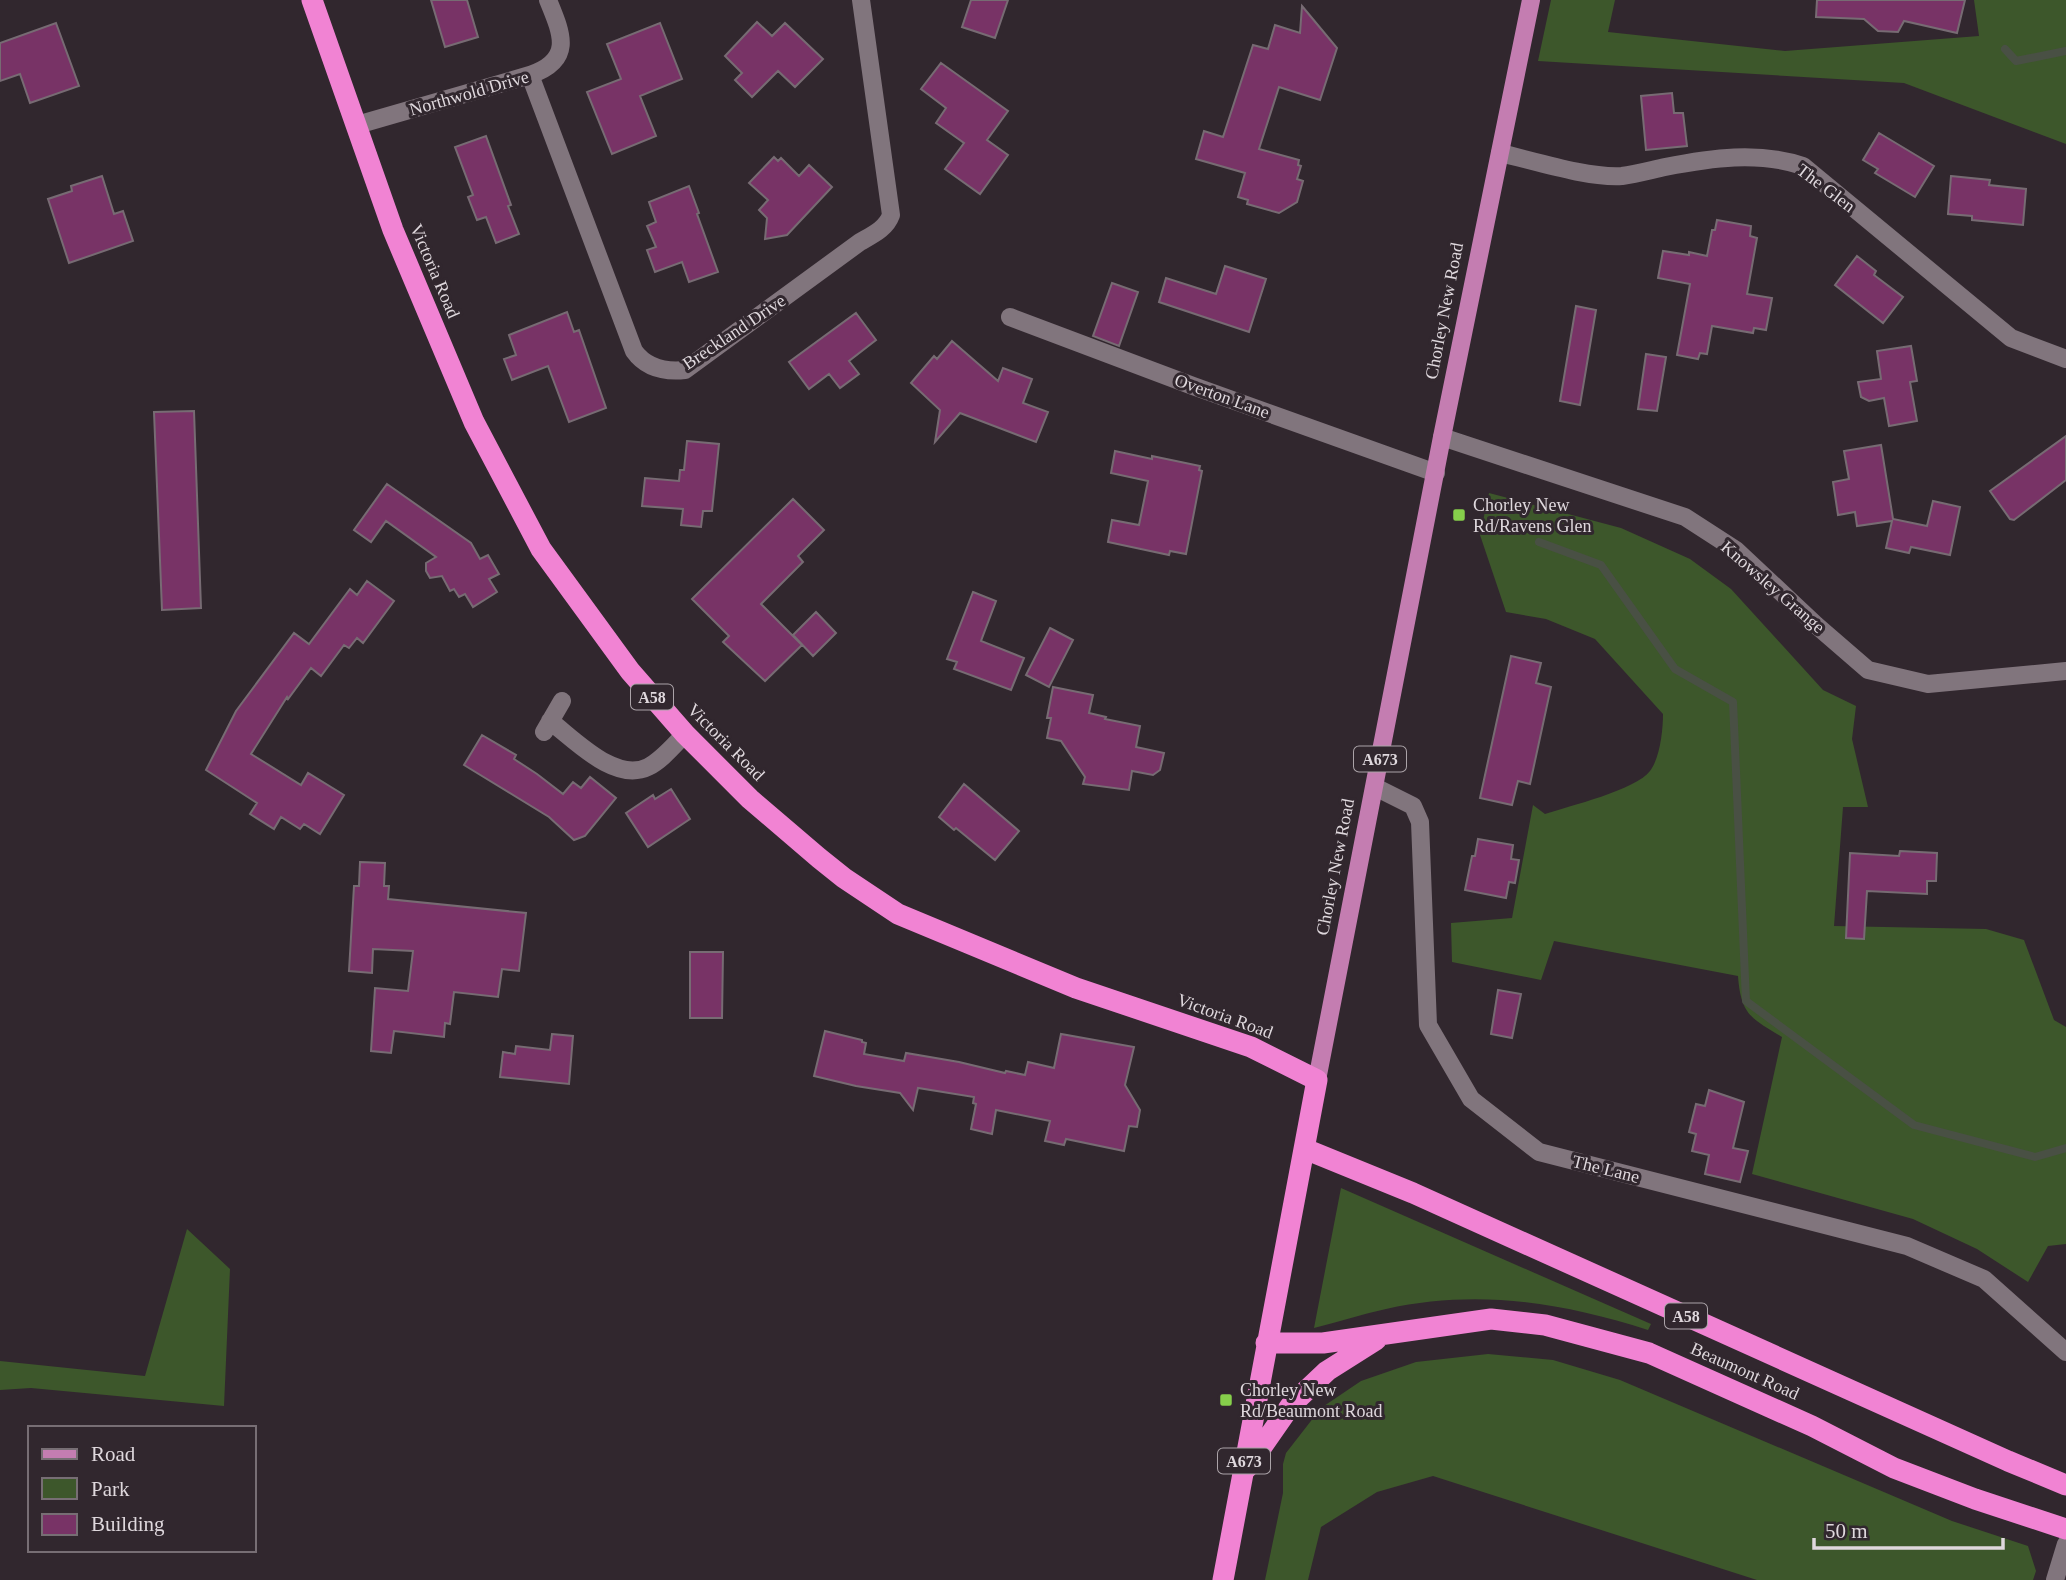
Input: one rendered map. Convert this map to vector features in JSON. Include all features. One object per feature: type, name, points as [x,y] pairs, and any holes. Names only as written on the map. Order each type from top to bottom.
[{"type":"highway","name":"Victoria Road","points":[[312,0],[393,230],[474,422],[541,549],[630,671],[685,734],[750,799],[819,858],[852,884],[898,914],[1076,988],[1251,1047],[1318,1080]]},
{"type":"highway","name":"Chorley New Road","points":[[1223,1580],[1318,1080]]},
{"type":"highway","name":"Beaumont Road","points":[[1305,1149],[1413,1193],[2066,1485]]},
{"type":"highway","name":"Beaumont Road","points":[[1266,1343],[1323,1343],[1491,1319],[1545,1325],[1650,1353],[1812,1426],[1894,1468],[1975,1499],[2066,1529]]},
{"type":"highway","points":[[1242,1475],[1291,1405],[1327,1371],[1384,1335]]},
{"type":"main road","name":"Chorley New Road","points":[[1318,1080],[1442,437],[1531,0]]},
{"type":"street","name":"Northwold Drive","points":[[357,125],[530,75],[551,66],[562,46],[559,26],[548,0]]},
{"type":"street","name":"Breckland Drive","points":[[530,75],[634,351],[645,363],[658,368],[671,372],[684,370],[889,222],[891,215],[861,0]]},
{"type":"street","name":"The Glen","points":[[1500,153],[1594,174],[1622,176],[1707,159],[1762,157],[1783,159],[1804,166],[2011,338],[2066,359]]},
{"type":"street","name":"Overton Lane","points":[[1010,317],[1436,473]]},
{"type":"street","name":"Knowsley Grange","points":[[1442,437],[1685,517],[1735,550],[1868,670],[1928,684],[2066,671]]},
{"type":"street","points":[[562,701],[547,727],[622,770],[635,771],[648,767],[685,734]]},
{"type":"street","name":"The Lane","points":[[1375,787],[1413,806],[1420,821],[1427,1025],[1471,1099],[1539,1152],[1907,1246],[1984,1279],[2066,1352]]},
{"type":"street","points":[[2055,1580],[2066,1544]]},
{"type":"green space","points":[[1551,0],[1615,0],[1608,32],[1785,51],[1979,36],[1974,0],[2066,0],[2066,144],[1904,83],[1538,61]]},
{"type":"green space","points":[[1489,493],[1621,528],[1690,559],[1731,589],[1823,690],[1856,706],[1852,739],[1868,807],[1843,807],[1834,926],[1986,929],[2024,940],[2054,1020],[2066,1027],[2066,1244],[2048,1246],[2028,1282],[1977,1249],[1913,1219],[1752,1174],[1782,1037],[1750,1014],[1742,999],[1738,976],[1554,941],[1541,980],[1452,962],[1451,923],[1512,918],[1533,805],[1545,814],[1631,785],[1650,771],[1656,759],[1662,728],[1663,714],[1595,639],[1546,619],[1506,612],[1480,535]]},
{"type":"green space","points":[[1341,1188],[1651,1324],[1648,1330],[1583,1312],[1486,1299],[1420,1303],[1314,1328]]},
{"type":"green space","points":[[187,1229],[230,1269],[224,1406],[31,1388],[0,1390],[0,1361],[145,1376]]},
{"type":"green space","points":[[1488,1354],[1553,1360],[1620,1380],[1952,1521],[2028,1546],[2036,1571],[2033,1580],[1757,1580],[1433,1476],[1377,1492],[1321,1527],[1308,1580],[1265,1580],[1283,1493],[1283,1464],[1286,1453],[1321,1408],[1361,1381],[1416,1362]]},
{"type":"building","points":[[431,0],[467,0],[478,37],[445,47]]},
{"type":"building","points":[[971,0],[1008,0],[995,38],[962,27]]},
{"type":"building","points":[[1817,0],[1965,0],[1957,33],[1904,21],[1898,32],[1878,31],[1864,19],[1816,17]]},
{"type":"building","points":[[1302,6],[1337,48],[1320,100],[1279,87],[1259,149],[1299,160],[1298,165],[1301,166],[1297,179],[1303,181],[1297,202],[1279,213],[1247,204],[1248,200],[1238,197],[1245,173],[1196,159],[1204,131],[1223,137],[1253,45],[1268,49],[1275,25],[1300,33]]},
{"type":"building","points":[[757,22],[772,36],[785,23],[823,59],[795,87],[778,71],[752,97],[735,80],[742,73],[725,56]]},
{"type":"building","points":[[56,23],[79,86],[30,103],[20,74],[0,81],[0,43]]},
{"type":"building","points":[[660,23],[682,79],[640,96],[656,136],[612,154],[587,92],[621,79],[607,44]]},
{"type":"building","points":[[941,63],[1008,111],[987,140],[1008,155],[980,194],[945,169],[964,143],[936,123],[946,108],[921,89]]},
{"type":"building","points":[[1672,93],[1674,113],[1683,113],[1687,146],[1646,150],[1641,96]]},
{"type":"building","points":[[1879,133],[1934,166],[1915,197],[1875,173],[1878,169],[1863,160]]},
{"type":"building","points":[[486,136],[519,234],[496,243],[486,217],[477,220],[468,197],[473,195],[455,147]]},
{"type":"building","points":[[774,157],[778,161],[781,158],[799,176],[809,165],[832,187],[787,235],[765,239],[767,218],[759,210],[768,200],[749,183]]},
{"type":"building","points":[[102,176],[114,214],[123,211],[133,241],[69,263],[48,199],[72,191],[71,186]]},
{"type":"building","points":[[1951,176],[1990,180],[1989,185],[2026,189],[2023,225],[1972,220],[1972,216],[1948,214]]},
{"type":"building","points":[[689,186],[718,272],[689,282],[682,262],[655,272],[647,250],[656,247],[647,226],[656,222],[649,202]]},
{"type":"building","points":[[1717,220],[1751,226],[1750,236],[1757,238],[1747,294],[1772,298],[1766,330],[1754,328],[1753,333],[1712,326],[1707,354],[1700,353],[1698,359],[1677,355],[1690,284],[1658,278],[1663,251],[1707,256],[1712,230],[1715,230]]},
{"type":"building","points":[[1857,256],[1876,271],[1874,275],[1903,297],[1883,323],[1835,285]]},
{"type":"building","points":[[1225,266],[1266,279],[1249,332],[1159,302],[1166,278],[1216,294]]},
{"type":"building","points":[[1112,283],[1138,292],[1119,346],[1093,336]]},
{"type":"building","points":[[1576,306],[1596,310],[1580,405],[1560,401]]},
{"type":"building","points":[[567,312],[574,332],[579,330],[606,408],[569,422],[548,366],[512,380],[504,359],[516,355],[509,335]]},
{"type":"building","points":[[856,313],[876,340],[849,361],[859,374],[840,388],[829,374],[809,389],[789,362]]},
{"type":"building","points":[[952,341],[998,381],[1003,368],[1032,379],[1023,403],[1048,412],[1036,442],[960,413],[935,442],[940,410],[911,383],[934,356],[937,359]]},
{"type":"building","points":[[1911,346],[1917,381],[1910,382],[1917,421],[1889,426],[1884,398],[1869,401],[1861,397],[1858,382],[1881,379],[1877,351]]},
{"type":"building","points":[[1646,354],[1666,357],[1657,411],[1638,409]]},
{"type":"building","points":[[194,411],[201,608],[162,610],[154,412]]},
{"type":"building","points":[[2066,436],[2066,480],[2014,520],[2010,519],[1990,491]]},
{"type":"building","points":[[687,441],[719,444],[712,511],[703,511],[701,527],[681,525],[683,509],[642,506],[645,478],[679,481],[680,470],[684,470]]},
{"type":"building","points":[[1881,445],[1893,519],[1927,526],[1933,501],[1960,507],[1950,555],[1911,547],[1909,553],[1886,548],[1892,521],[1857,526],[1855,512],[1838,515],[1833,482],[1849,479],[1844,451]]},
{"type":"building","points":[[1115,451],[1200,466],[1199,470],[1202,471],[1186,554],[1170,551],[1169,555],[1108,542],[1112,520],[1139,525],[1148,481],[1111,473]]},
{"type":"building","points":[[387,484],[471,543],[480,559],[488,555],[499,574],[489,579],[497,592],[473,607],[465,594],[459,597],[454,589],[450,591],[442,576],[430,578],[426,563],[436,557],[386,521],[371,542],[354,530]]},
{"type":"building","points":[[793,499],[824,530],[798,556],[803,562],[761,604],[802,645],[765,681],[723,642],[729,636],[692,599]]},
{"type":"building","points":[[367,581],[394,601],[363,643],[357,638],[349,648],[344,645],[321,676],[311,668],[288,699],[287,697],[251,754],[301,785],[308,773],[344,795],[320,834],[304,824],[300,829],[281,817],[274,829],[250,814],[257,803],[206,770],[236,711],[294,633],[309,644],[350,589],[357,595]]},
{"type":"building","points":[[973,592],[996,601],[981,641],[1024,658],[1011,690],[954,669],[957,662],[947,659]]},
{"type":"building","points":[[816,612],[836,633],[813,656],[793,635]]},
{"type":"building","points":[[1050,628],[1073,640],[1049,687],[1026,675]]},
{"type":"building","points":[[1511,656],[1541,663],[1536,683],[1551,687],[1530,784],[1518,781],[1512,805],[1480,798]]},
{"type":"building","points":[[1053,687],[1093,695],[1089,713],[1140,726],[1136,747],[1164,753],[1160,770],[1153,775],[1132,771],[1129,790],[1083,784],[1085,777],[1061,741],[1047,738],[1051,718],[1047,718]]},
{"type":"building","points":[[482,735],[516,755],[514,759],[563,794],[573,782],[581,788],[590,777],[616,798],[585,836],[574,840],[549,817],[464,765]]},
{"type":"building","points":[[964,784],[1019,831],[995,860],[939,817]]},
{"type":"building","points":[[671,789],[690,819],[648,847],[626,813],[653,795],[655,799]]},
{"type":"building","points":[[1478,839],[1513,845],[1511,859],[1519,860],[1515,883],[1509,882],[1506,898],[1465,890]]},
{"type":"building","points":[[1900,851],[1937,853],[1936,881],[1927,881],[1927,894],[1867,891],[1864,939],[1846,938],[1850,853],[1899,856]]},
{"type":"building","points":[[360,862],[385,863],[384,886],[389,886],[388,899],[526,913],[519,971],[502,969],[498,997],[454,992],[450,1024],[445,1023],[444,1037],[394,1031],[391,1053],[371,1051],[375,988],[408,991],[413,951],[373,949],[372,973],[349,971],[354,886],[359,886]]},
{"type":"building","points":[[690,952],[723,952],[722,1018],[690,1018]]},
{"type":"building","points":[[1498,990],[1521,994],[1512,1038],[1491,1034]]},
{"type":"building","points":[[825,1031],[862,1040],[866,1043],[864,1054],[904,1061],[906,1053],[1025,1075],[1028,1062],[1054,1068],[1061,1034],[1134,1047],[1125,1085],[1140,1110],[1137,1127],[1129,1126],[1124,1151],[1066,1139],[1064,1145],[1045,1141],[1050,1121],[996,1110],[992,1134],[971,1129],[976,1104],[973,1103],[974,1097],[918,1088],[913,1110],[900,1093],[814,1076]]},
{"type":"building","points":[[552,1034],[573,1036],[569,1084],[500,1077],[503,1052],[515,1054],[516,1046],[550,1050]]},
{"type":"building","points":[[1709,1090],[1744,1102],[1733,1148],[1748,1151],[1740,1182],[1705,1174],[1709,1155],[1692,1151],[1696,1134],[1689,1132],[1696,1104],[1705,1106]]},
{"type":"waterway","points":[[2005,49],[2016,61],[2066,51]]},
{"type":"waterway","points":[[1539,542],[1601,565],[1675,669],[1733,702],[1746,1001],[1914,1125],[2035,1157],[2066,1148]]},
{"type":"place","name":"Chorley New Rd/Ravens Glen","points":[[1459,515]]},
{"type":"place","name":"Chorley New Rd/Beaumont Road","points":[[1226,1400]]}]
